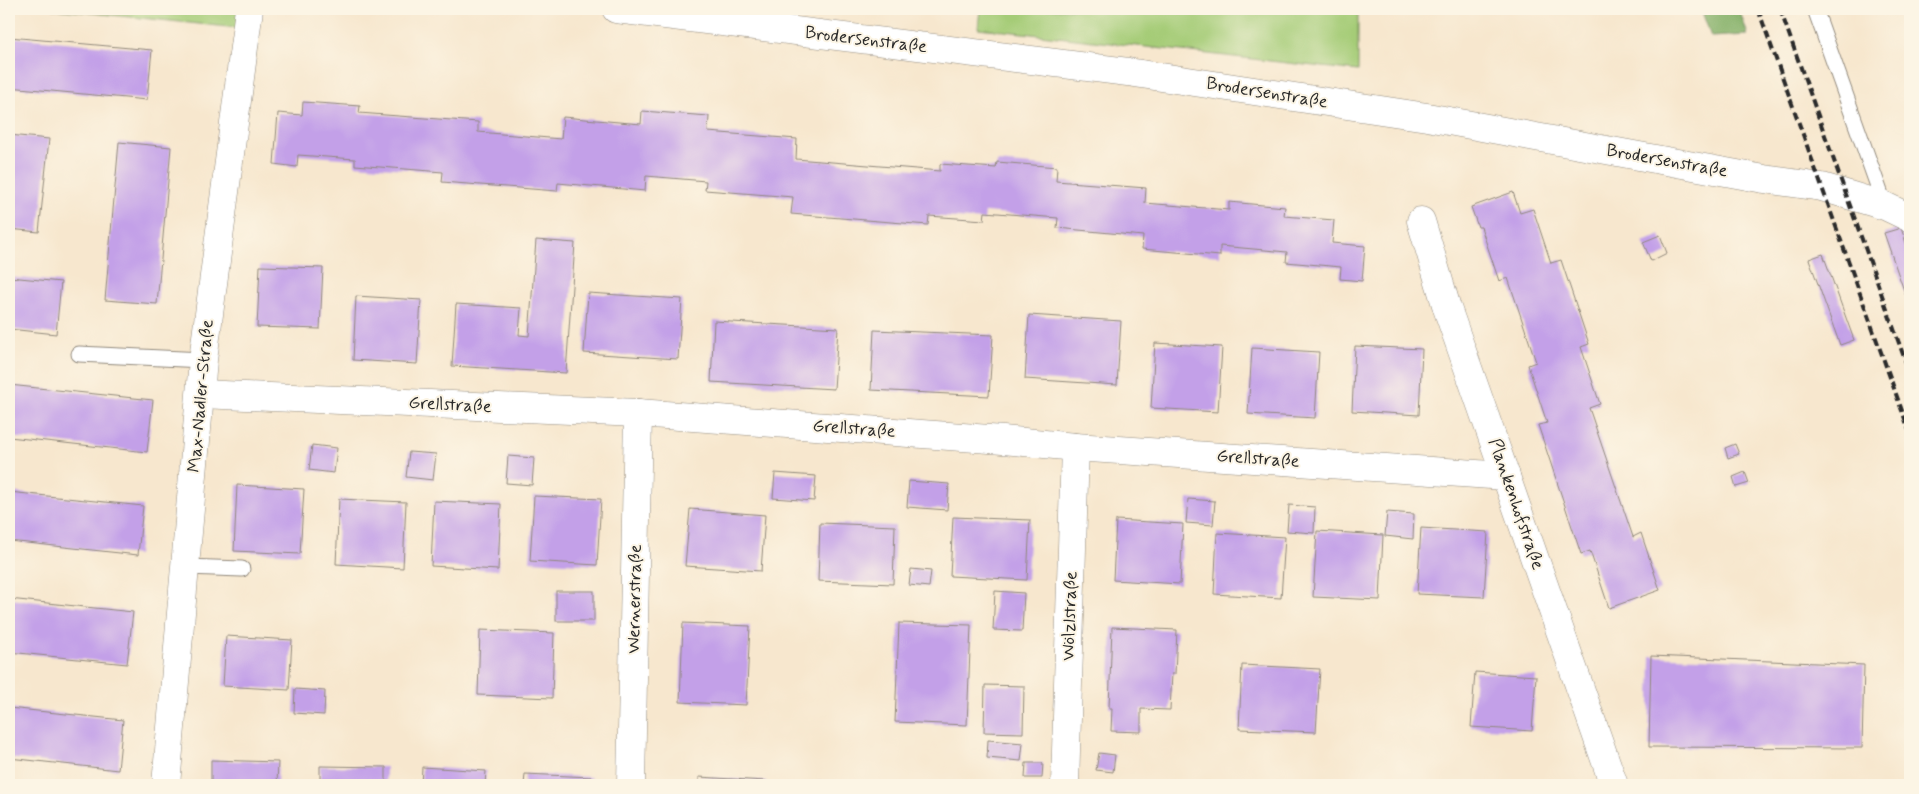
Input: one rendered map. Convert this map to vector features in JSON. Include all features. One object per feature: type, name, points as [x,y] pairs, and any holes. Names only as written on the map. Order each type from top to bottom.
[{"type":"street","name":"Max-Nadler-Straße","points":[[166,785],[203,360],[249,9]]},
{"type":"street","name":"Brodersenstraße","points":[[616,9],[1128,72],[1428,117],[1764,179],[1822,187],[1885,206],[1910,218]]},
{"type":"street","name":"Plankenhofstraße","points":[[1422,221],[1448,308],[1614,785]]},
{"type":"street","name":"Grellstraße","points":[[201,394],[638,413],[1075,447],[1506,476]]},
{"type":"street","name":"Wernerstraße","points":[[630,785],[638,413]]},
{"type":"street","name":"Wölzlstraße","points":[[1065,785],[1075,447]]},
{"type":"lane","points":[[1815,9],[1885,206]]},
{"type":"lane","points":[[79,354],[203,360]]},
{"type":"lane","points":[[186,567],[242,569]]},
{"type":"green space","points":[[53,9],[240,9],[238,28]]},
{"type":"green space","points":[[980,9],[1358,9],[1358,71],[978,28]]},
{"type":"green space","points":[[1701,9],[1739,9],[1748,35],[1711,37]]},
{"type":"building","points":[[9,37],[152,50],[147,100],[9,87]]},
{"type":"building","points":[[303,102],[360,106],[359,113],[478,122],[478,132],[561,139],[563,117],[641,124],[642,111],[709,116],[708,132],[797,139],[796,159],[940,171],[940,164],[996,168],[997,162],[1057,167],[1056,181],[1146,188],[1145,203],[1229,210],[1229,202],[1285,207],[1284,216],[1334,220],[1332,243],[1365,246],[1362,281],[1340,279],[1341,267],[1286,262],[1287,252],[1220,246],[1220,256],[1142,249],[1143,236],[1057,228],[1058,218],[985,212],[984,220],[929,216],[928,225],[791,214],[793,197],[705,190],[706,181],[646,176],[645,191],[558,183],[557,191],[442,182],[443,172],[355,165],[355,159],[298,155],[297,167],[274,164],[278,113],[302,115]]},
{"type":"building","points":[[9,135],[49,139],[39,232],[9,229]]},
{"type":"building","points":[[119,142],[171,147],[157,304],[105,300]]},
{"type":"building","points":[[1513,192],[1520,213],[1533,209],[1551,263],[1561,260],[1589,344],[1581,347],[1600,404],[1589,408],[1633,537],[1641,533],[1660,590],[1609,608],[1590,551],[1581,554],[1538,425],[1547,423],[1528,365],[1536,362],[1508,278],[1499,281],[1481,227],[1478,227],[1471,207]]},
{"type":"building","points":[[1901,228],[1910,255],[1910,308],[1884,233]]},
{"type":"building","points":[[1660,235],[1667,253],[1651,261],[1643,242]]},
{"type":"building","points":[[536,240],[575,243],[566,373],[452,366],[456,304],[521,308],[519,335],[529,336]]},
{"type":"building","points":[[1823,254],[1854,340],[1840,345],[1809,259]]},
{"type":"building","points":[[260,266],[323,268],[320,329],[257,327]]},
{"type":"building","points":[[9,277],[61,282],[56,334],[9,329]]},
{"type":"building","points":[[588,293],[682,299],[678,359],[584,353]]},
{"type":"building","points":[[356,296],[421,300],[417,364],[353,360]]},
{"type":"building","points":[[1029,315],[1121,321],[1117,385],[1025,379]]},
{"type":"building","points":[[714,321],[838,328],[834,389],[711,382]]},
{"type":"building","points":[[874,330],[993,335],[989,396],[871,390]]},
{"type":"building","points":[[1155,343],[1222,347],[1218,412],[1151,408]]},
{"type":"building","points":[[1355,346],[1422,349],[1419,415],[1352,411]]},
{"type":"building","points":[[1252,348],[1319,352],[1315,418],[1248,414]]},
{"type":"building","points":[[9,385],[153,400],[147,452],[9,437]]},
{"type":"building","points":[[1735,444],[1739,454],[1728,458],[1725,448]]},
{"type":"building","points":[[312,445],[337,448],[334,473],[309,470]]},
{"type":"building","points":[[409,452],[436,454],[433,480],[406,477]]},
{"type":"building","points":[[508,456],[534,458],[532,485],[506,483]]},
{"type":"building","points":[[1745,472],[1749,483],[1736,487],[1733,477]]},
{"type":"building","points":[[775,473],[816,476],[814,501],[773,498]]},
{"type":"building","points":[[909,481],[949,484],[947,510],[907,507]]},
{"type":"building","points":[[237,485],[304,489],[300,554],[234,551]]},
{"type":"building","points":[[9,492],[143,506],[138,555],[9,541]]},
{"type":"building","points":[[534,496],[601,499],[597,565],[530,561]]},
{"type":"building","points":[[339,499],[406,502],[403,568],[336,564]]},
{"type":"building","points":[[1188,499],[1215,501],[1213,525],[1186,523]]},
{"type":"building","points":[[434,501],[501,504],[498,570],[431,566]]},
{"type":"building","points":[[1289,505],[1315,507],[1314,533],[1287,531]]},
{"type":"building","points":[[690,509],[765,515],[761,571],[685,566]]},
{"type":"building","points":[[1387,512],[1414,514],[1413,539],[1385,536]]},
{"type":"building","points":[[953,517],[1030,520],[1027,580],[950,576]]},
{"type":"building","points":[[1116,520],[1183,524],[1180,584],[1113,580]]},
{"type":"building","points":[[820,523],[895,526],[893,584],[818,581]]},
{"type":"building","points":[[1421,528],[1488,532],[1484,597],[1417,594]]},
{"type":"building","points":[[1317,531],[1383,535],[1380,600],[1313,597]]},
{"type":"building","points":[[1217,533],[1285,537],[1281,598],[1214,594]]},
{"type":"building","points":[[911,569],[931,571],[929,587],[909,585]]},
{"type":"building","points":[[556,591],[594,591],[594,621],[556,621]]},
{"type":"building","points":[[995,591],[1024,593],[1022,631],[993,630]]},
{"type":"building","points":[[9,599],[133,612],[127,664],[9,652]]},
{"type":"building","points":[[683,623],[750,626],[746,705],[680,702]]},
{"type":"building","points":[[899,623],[971,625],[967,725],[895,722]]},
{"type":"building","points":[[1112,627],[1177,630],[1175,674],[1172,674],[1170,710],[1141,709],[1141,732],[1111,731],[1112,708],[1109,708]]},
{"type":"building","points":[[480,630],[554,633],[552,698],[478,695]]},
{"type":"building","points":[[226,636],[292,640],[289,690],[223,686]]},
{"type":"building","points":[[1651,656],[1864,665],[1862,748],[1649,747]]},
{"type":"building","points":[[1242,665],[1320,669],[1316,732],[1239,729]]},
{"type":"building","points":[[1475,672],[1536,676],[1532,731],[1471,727]]},
{"type":"building","points":[[985,685],[1024,686],[1023,733],[984,732]]},
{"type":"building","points":[[295,689],[325,691],[324,715],[294,713]]},
{"type":"building","points":[[9,708],[123,720],[118,770],[9,758]]},
{"type":"building","points":[[988,740],[1023,743],[1021,761],[987,758]]},
{"type":"building","points":[[1099,753],[1115,755],[1113,772],[1096,770]]},
{"type":"building","points":[[211,760],[278,762],[277,785],[211,785]]},
{"type":"building","points":[[1026,763],[1043,763],[1042,778],[1025,778]]},
{"type":"building","points":[[320,766],[386,767],[386,785],[320,785]]},
{"type":"building","points":[[422,767],[486,771],[485,785],[421,785]]},
{"type":"building","points":[[525,774],[591,777],[590,785],[524,785]]},
{"type":"building","points":[[699,777],[766,781],[766,785],[699,785]]},
{"type":"building","points":[[818,781],[858,784],[858,785],[818,785]]},
{"type":"railway","points":[[1758,9],[1910,433]]},
{"type":"railway","points":[[1780,9],[1910,374]]}]
